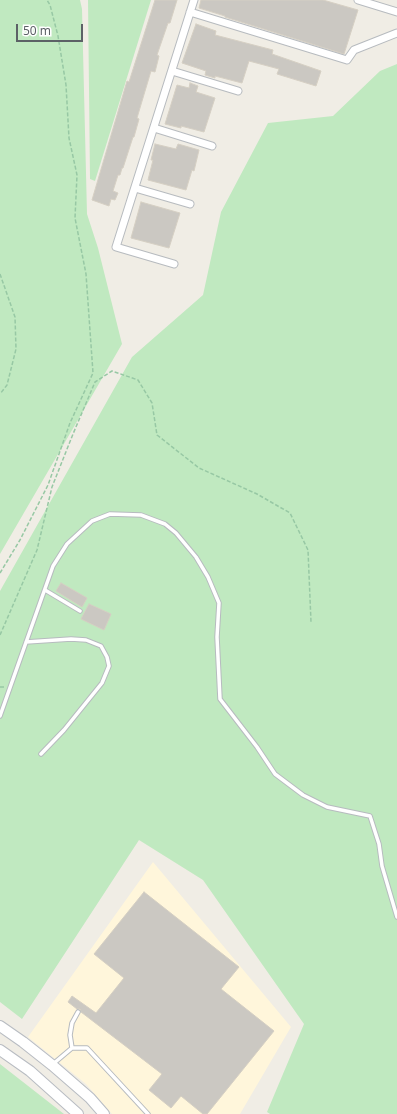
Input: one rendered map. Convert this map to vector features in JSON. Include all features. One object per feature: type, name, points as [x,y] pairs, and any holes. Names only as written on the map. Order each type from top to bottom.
[{"type":"street","points":[[174,264],[116,246],[194,0]]},
{"type":"street","points":[[358,0],[397,12]]},
{"type":"street","points":[[190,12],[347,60],[354,50],[397,33]]},
{"type":"street","points":[[172,71],[238,91]]},
{"type":"street","points":[[154,128],[212,146]]},
{"type":"street","points":[[135,188],[190,204]]},
{"type":"street","points":[[0,1026],[52,1065],[90,1098],[104,1114]]},
{"type":"street","points":[[0,1050],[30,1071],[78,1114]]},
{"type":"lane","points":[[0,716],[53,566],[67,544],[92,521],[110,514],[141,516],[165,524],[176,533],[196,557],[208,576],[219,603],[217,637],[220,699],[275,774],[302,794],[327,807],[370,816],[379,844],[382,866],[397,917]]},
{"type":"lane","points":[[45,590],[80,611]]},
{"type":"lane","points":[[26,642],[71,639],[86,640],[101,646],[108,657],[109,666],[102,683],[64,730],[41,754]]},
{"type":"lane","points":[[72,1048],[70,1035],[72,1023],[78,1012]]},
{"type":"lane","points":[[52,1065],[72,1048],[87,1048],[148,1114]]},
{"type":"path","points":[[0,573],[20,540],[48,485],[70,423],[93,374],[86,274],[75,218],[77,175],[69,138],[66,85],[59,43],[50,6],[47,0]]},
{"type":"path","points":[[0,274],[15,317],[16,349],[7,385],[0,394]]},
{"type":"path","points":[[0,635],[37,550],[52,487],[75,428],[95,382],[112,371],[138,380],[152,403],[157,435],[199,468],[256,494],[290,512],[308,550],[311,622]]},
{"type":"shaded area","points":[[153,862],[291,1027],[240,1114],[112,1114],[86,1084],[28,1037]]},
{"type":"green space","points":[[0,0],[80,0],[82,9],[87,214],[98,248],[122,344],[0,554]]},
{"type":"green space","points":[[88,0],[151,0],[95,181],[90,179]]},
{"type":"green space","points":[[397,64],[397,1114],[270,1114],[267,1112],[304,1024],[203,880],[139,840],[22,1019],[0,1002],[0,591],[132,357],[203,295],[221,212],[268,123],[333,116],[380,71]]},
{"type":"green space","points":[[0,1064],[64,1114],[0,1114]]},
{"type":"building","points":[[155,0],[177,0],[170,23],[168,23],[157,55],[159,56],[155,72],[151,71],[137,118],[139,119],[134,137],[113,191],[118,193],[115,200],[111,199],[109,206],[92,200],[127,81],[129,82]]},
{"type":"building","points":[[201,0],[323,0],[358,10],[344,54],[199,8]]},
{"type":"building","points":[[196,24],[216,31],[215,35],[273,50],[272,54],[321,71],[316,86],[277,74],[279,69],[249,61],[242,83],[205,75],[206,71],[182,63]]},
{"type":"building","points":[[190,83],[198,86],[196,92],[215,98],[204,132],[181,126],[181,128],[165,124],[177,85],[189,88]]},
{"type":"building","points":[[155,144],[176,149],[178,144],[199,150],[194,171],[192,170],[186,190],[148,180]]},
{"type":"building","points":[[141,202],[180,213],[169,248],[131,238]]},
{"type":"building","points":[[61,583],[87,598],[82,607],[56,591]]},
{"type":"building","points":[[89,604],[111,614],[104,630],[81,619]]},
{"type":"building","points":[[144,892],[239,967],[221,989],[274,1031],[207,1114],[203,1114],[181,1096],[171,1108],[149,1090],[162,1074],[81,1012],[80,1009],[77,1009],[68,1002],[72,996],[96,1013],[124,978],[94,954]]}]
